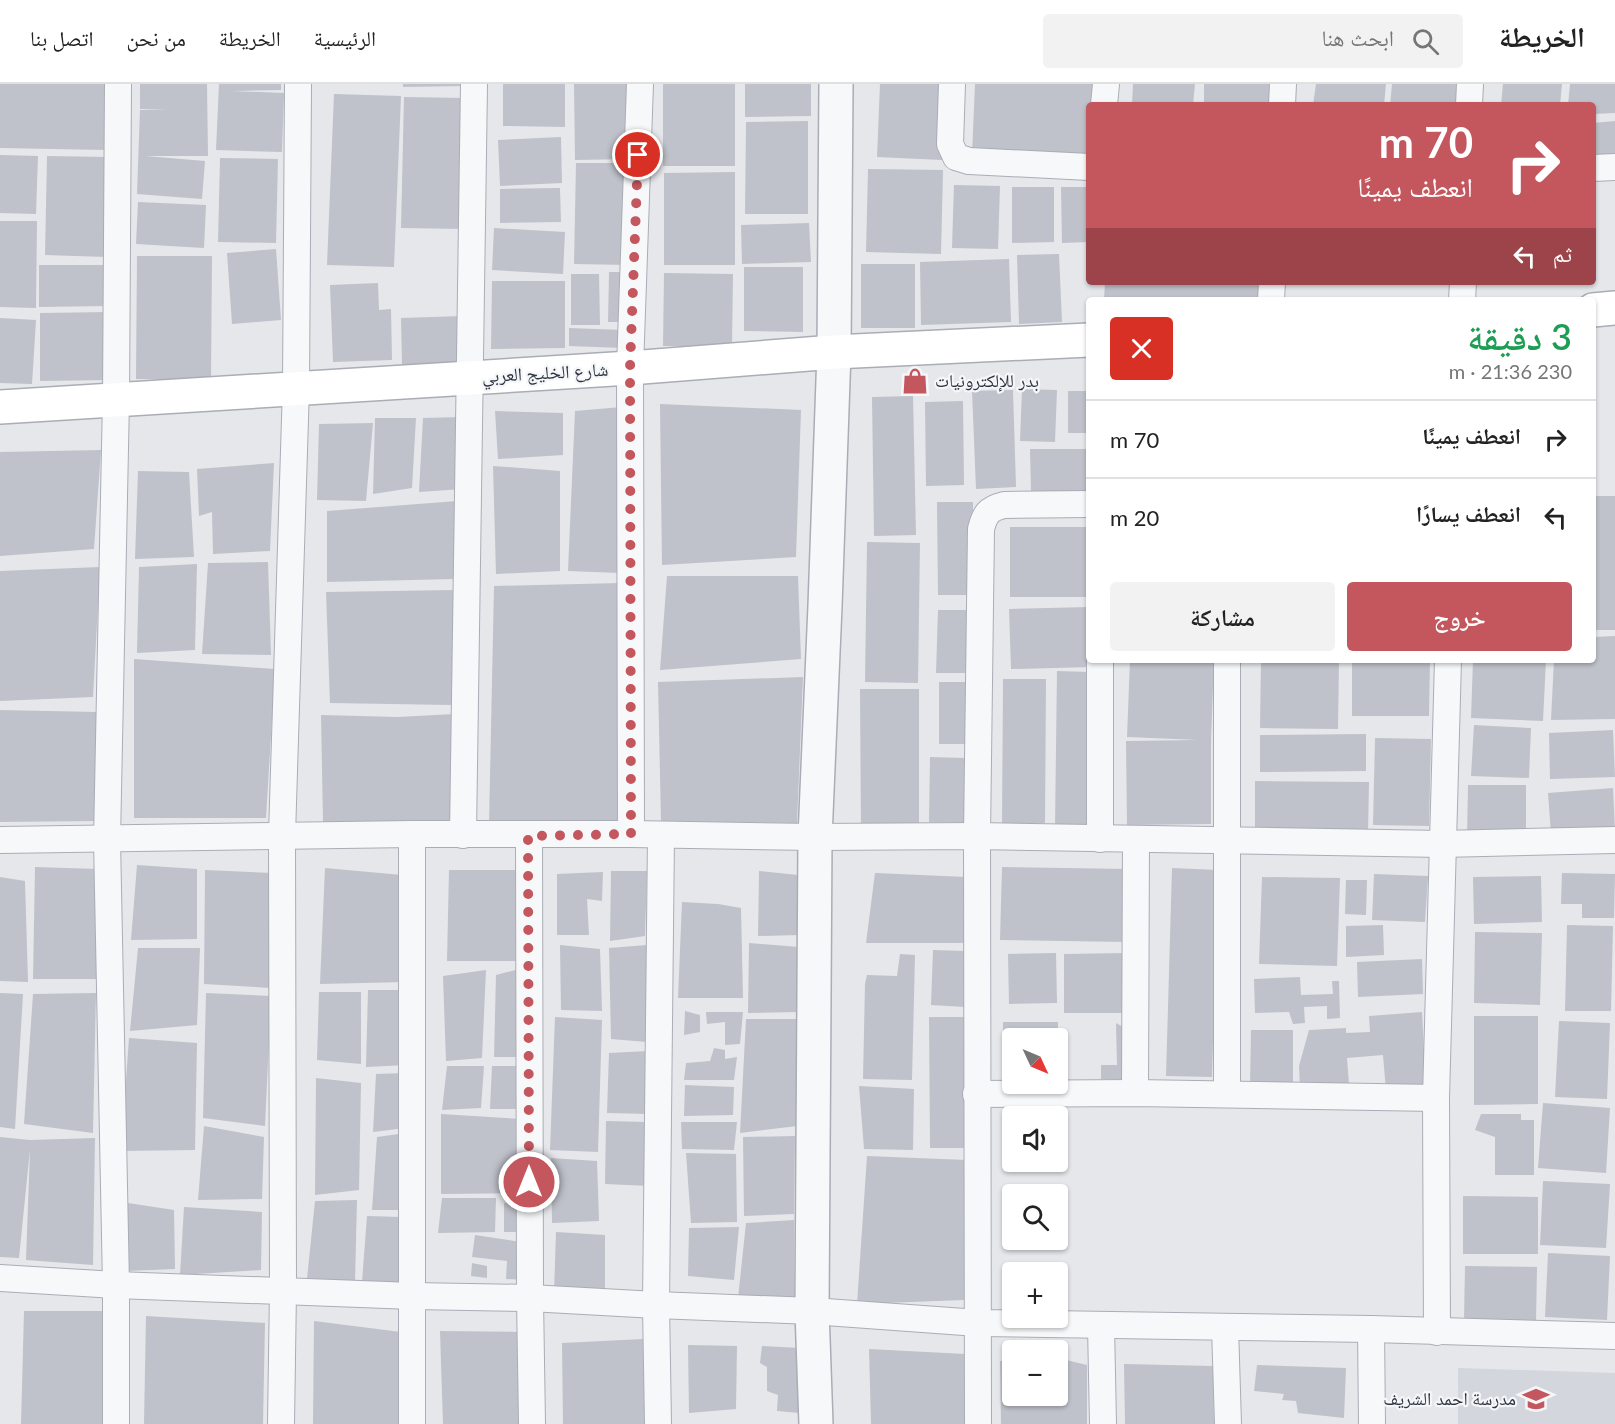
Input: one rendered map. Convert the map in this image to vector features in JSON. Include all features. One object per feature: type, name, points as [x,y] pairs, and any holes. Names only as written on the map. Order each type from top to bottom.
[{"type":"main road","points":[[1596,310],[1615,308]]},
{"type":"main road","name":"شارع الخليج العربي","points":[[0,407],[630,368],[834,352],[1086,340]]},
{"type":"street","points":[[116,1424],[116,1285],[108,840],[116,399],[118,84]]},
{"type":"street","points":[[281,1424],[282,835],[296,387],[298,84]]},
{"type":"street","points":[[464,835],[474,84]]},
{"type":"street","points":[[631,834],[630,368],[640,84]]},
{"type":"street","points":[[816,1424],[812,1311],[815,837],[834,352],[836,84]]},
{"type":"street","points":[[952,84],[950,144],[956,157],[969,161],[1086,167]]},
{"type":"street","points":[[1104,102],[1106,84]]},
{"type":"street","points":[[1282,102],[1283,84]]},
{"type":"street","points":[[1469,102],[1470,84]]},
{"type":"street","points":[[1596,168],[1615,166]]},
{"type":"street","points":[[978,1424],[976,836],[981,529],[985,515],[992,508],[1086,504]]},
{"type":"street","points":[[1100,663],[1100,839]]},
{"type":"street","points":[[1227,663],[1227,1095]]},
{"type":"street","points":[[1437,1332],[1436,1098],[1448,663]]},
{"type":"street","points":[[412,834],[412,1424]]},
{"type":"street","points":[[0,840],[412,834],[976,836],[1442,844],[1615,840]]},
{"type":"street","points":[[658,1424],[656,1305],[661,835]]},
{"type":"street","points":[[528,836],[532,1424]]},
{"type":"street","points":[[1134,1094],[1136,839]]},
{"type":"street","points":[[976,1094],[1436,1098]]},
{"type":"street","points":[[0,1278],[116,1285],[530,1298],[812,1311],[978,1323],[1371,1329],[1615,1336]]},
{"type":"street","points":[[1101,1324],[1103,1424]]},
{"type":"street","points":[[1226,1327],[1228,1424]]},
{"type":"street","points":[[1371,1329],[1372,1424]]},
{"type":"shaded area","name":"مدرسة احمد الشريف","points":[[1458,1368],[1615,1373],[1615,1424],[1458,1424]]},
{"type":"building","points":[[0,84],[106,84],[106,150],[0,148]]},
{"type":"building","points":[[140,84],[207,84],[208,156],[145,156],[205,161],[202,199],[137,194],[140,110],[168,110],[140,109]]},
{"type":"building","points":[[219,84],[281,84],[281,90],[232,91],[284,93],[282,152],[216,150]]},
{"type":"building","points":[[403,84],[467,84],[467,86],[403,87]]},
{"type":"building","points":[[503,84],[565,84],[565,127],[503,126]]},
{"type":"building","points":[[574,84],[630,84],[631,159],[575,160]]},
{"type":"building","points":[[663,84],[735,84],[735,166],[663,166]]},
{"type":"building","points":[[745,84],[811,84],[811,116],[745,117]]},
{"type":"building","points":[[880,84],[945,84],[942,160],[877,157]]},
{"type":"building","points":[[975,84],[1097,84],[1096,102],[1086,102],[1086,161],[972,154]]},
{"type":"building","points":[[1133,84],[1195,84],[1193,102],[1132,102]]},
{"type":"building","points":[[1204,84],[1273,84],[1271,102],[1204,102]]},
{"type":"building","points":[[1316,84],[1386,84],[1384,102],[1313,102]]},
{"type":"building","points":[[1392,84],[1461,84],[1460,102],[1390,102]]},
{"type":"building","points":[[1503,84],[1562,84],[1560,102],[1501,102]]},
{"type":"building","points":[[1570,84],[1615,84],[1615,113],[1596,114],[1596,102],[1568,102]]},
{"type":"building","points":[[334,94],[401,96],[394,267],[327,265]]},
{"type":"building","points":[[404,97],[466,98],[463,229],[401,228]]},
{"type":"building","points":[[808,121],[808,214],[745,214],[746,122]]},
{"type":"building","points":[[1615,121],[1615,159],[1596,160],[1596,123]]},
{"type":"building","points":[[561,137],[562,183],[500,186],[498,140]]},
{"type":"building","points":[[0,155],[38,156],[36,214],[0,213]]},
{"type":"building","points":[[47,156],[110,157],[107,257],[45,255]]},
{"type":"building","points":[[220,158],[278,159],[276,243],[218,242]]},
{"type":"building","points":[[576,163],[630,163],[628,265],[574,264]]},
{"type":"building","points":[[868,169],[943,170],[941,254],[866,252]]},
{"type":"building","points":[[735,172],[735,265],[664,265],[664,173]]},
{"type":"building","points":[[954,185],[1000,186],[998,249],[952,248]]},
{"type":"building","points":[[1012,187],[1054,187],[1054,242],[1012,243]]},
{"type":"building","points":[[1061,187],[1086,187],[1086,242],[1062,243]]},
{"type":"building","points":[[560,188],[561,222],[500,223],[500,189]]},
{"type":"building","points":[[138,202],[206,205],[204,248],[136,244]]},
{"type":"building","points":[[0,221],[37,221],[36,308],[0,307]]},
{"type":"building","points":[[809,223],[811,262],[742,264],[741,225]]},
{"type":"building","points":[[494,228],[565,232],[563,274],[492,270]]},
{"type":"building","points":[[276,249],[281,320],[232,324],[227,253]]},
{"type":"building","points":[[1059,254],[1062,322],[1019,324],[1017,255]]},
{"type":"building","points":[[137,256],[212,256],[211,380],[136,379]]},
{"type":"building","points":[[1009,259],[1011,322],[921,325],[920,262]]},
{"type":"building","points":[[861,264],[915,264],[915,328],[861,328]]},
{"type":"building","points":[[39,265],[107,265],[108,306],[39,307]]},
{"type":"building","points":[[744,267],[803,267],[803,332],[744,331]]},
{"type":"building","points":[[609,272],[627,272],[625,322],[608,322]]},
{"type":"building","points":[[664,273],[733,274],[732,347],[663,346]]},
{"type":"building","points":[[571,274],[599,274],[600,325],[571,325]]},
{"type":"building","points":[[492,281],[565,281],[565,348],[491,349]]},
{"type":"building","points":[[378,283],[379,310],[391,309],[392,360],[333,362],[330,285]]},
{"type":"building","points":[[1105,285],[1268,285],[1267,297],[1104,297]]},
{"type":"building","points":[[109,312],[109,380],[40,381],[40,313]]},
{"type":"building","points":[[463,316],[464,363],[402,365],[401,318]]},
{"type":"building","points":[[0,318],[36,320],[32,384],[0,383]]},
{"type":"building","points":[[569,328],[623,330],[623,348],[569,346]]},
{"type":"building","points":[[1022,389],[1057,390],[1055,442],[1020,441]]},
{"type":"building","points":[[1013,390],[1016,487],[976,489],[972,391]]},
{"type":"building","points":[[1068,391],[1086,391],[1086,433],[1068,433]]},
{"type":"building","points":[[913,396],[916,535],[874,536],[872,397]]},
{"type":"building","points":[[963,401],[964,485],[926,486],[925,402]]},
{"type":"building","points":[[660,404],[801,410],[796,557],[662,565]]},
{"type":"building","points":[[622,407],[620,573],[568,571],[575,411]]},
{"type":"building","points":[[495,411],[563,413],[563,455],[498,459]]},
{"type":"building","points":[[462,417],[462,489],[419,492],[423,418]]},
{"type":"building","points":[[375,418],[416,418],[412,488],[373,494]]},
{"type":"building","points":[[373,423],[366,501],[317,500],[319,424]]},
{"type":"building","points":[[1030,449],[1086,449],[1086,491],[1031,492]]},
{"type":"building","points":[[101,450],[94,549],[0,556],[0,452]]},
{"type":"building","points":[[274,463],[270,551],[213,554],[212,512],[199,516],[197,469]]},
{"type":"building","points":[[493,466],[560,471],[560,571],[496,574]]},
{"type":"building","points":[[138,471],[189,472],[194,557],[135,559]]},
{"type":"building","points":[[1596,496],[1615,496],[1615,630],[1596,630]]},
{"type":"building","points":[[457,501],[454,579],[327,582],[327,511]]},
{"type":"building","points":[[937,502],[973,502],[973,595],[938,595]]},
{"type":"building","points":[[1010,527],[1086,527],[1086,597],[1010,597]]},
{"type":"building","points":[[867,542],[920,543],[918,683],[865,682]]},
{"type":"building","points":[[268,562],[271,655],[202,654],[208,563]]},
{"type":"building","points":[[197,564],[195,650],[137,653],[139,567]]},
{"type":"building","points":[[100,567],[93,697],[0,701],[0,571]]},
{"type":"building","points":[[667,576],[798,576],[801,659],[660,670]]},
{"type":"building","points":[[620,583],[620,828],[489,825],[494,586]]},
{"type":"building","points":[[454,590],[452,705],[330,703],[326,592]]},
{"type":"building","points":[[1086,607],[1086,663],[1090,663],[1092,667],[1011,669],[1009,609]]},
{"type":"building","points":[[938,610],[968,610],[967,673],[936,673]]},
{"type":"building","points":[[1615,636],[1615,719],[1551,720],[1554,663],[1596,663],[1596,637]]},
{"type":"building","points":[[134,659],[275,669],[266,818],[134,818]]},
{"type":"building","points":[[1130,663],[1214,663],[1211,824],[1127,825],[1126,741],[1198,740],[1127,737]]},
{"type":"building","points":[[1261,663],[1339,663],[1338,729],[1260,728]]},
{"type":"building","points":[[1352,663],[1430,663],[1429,716],[1352,716]]},
{"type":"building","points":[[1473,663],[1546,663],[1543,721],[1471,718]]},
{"type":"building","points":[[1057,671],[1089,672],[1086,828],[1055,827]]},
{"type":"building","points":[[803,677],[797,823],[661,821],[658,682]]},
{"type":"building","points":[[1003,679],[1046,679],[1045,823],[1002,823]]},
{"type":"building","points":[[939,682],[967,682],[967,744],[939,744]]},
{"type":"building","points":[[860,689],[919,689],[919,833],[861,833]]},
{"type":"building","points":[[0,710],[97,712],[97,821],[0,822]]},
{"type":"building","points":[[454,714],[454,824],[323,822],[321,715],[398,717]]},
{"type":"building","points":[[1474,725],[1531,728],[1529,778],[1471,776]]},
{"type":"building","points":[[1613,730],[1615,777],[1550,779],[1549,733]]},
{"type":"building","points":[[1366,734],[1366,771],[1260,772],[1260,735]]},
{"type":"building","points":[[1375,738],[1431,739],[1429,826],[1373,825]]},
{"type":"building","points":[[930,757],[966,758],[965,822],[929,822]]},
{"type":"building","points":[[1255,781],[1369,782],[1368,833],[1255,832]]},
{"type":"building","points":[[1468,785],[1526,785],[1526,837],[1467,837]]},
{"type":"building","points":[[1613,788],[1615,830],[1551,834],[1548,793]]},
{"type":"building","points":[[137,865],[197,869],[197,939],[131,940]]},
{"type":"building","points":[[35,867],[97,869],[97,979],[33,979]]},
{"type":"building","points":[[1002,867],[1129,869],[1127,942],[1000,940]]},
{"type":"building","points":[[325,868],[402,875],[405,982],[320,984]]},
{"type":"building","points":[[1172,868],[1218,870],[1212,1077],[1166,1076]]},
{"type":"building","points":[[205,870],[273,873],[271,988],[204,984]]},
{"type":"building","points":[[449,870],[521,870],[520,961],[447,961]]},
{"type":"building","points":[[611,871],[647,871],[645,936],[610,941]]},
{"type":"building","points":[[759,871],[798,875],[800,935],[758,936]]},
{"type":"building","points":[[603,872],[602,901],[587,899],[589,935],[557,935],[557,874]]},
{"type":"building","points":[[875,873],[966,877],[964,943],[866,943]]},
{"type":"building","points":[[1562,873],[1615,874],[1614,918],[1582,918],[1582,904],[1561,904]]},
{"type":"building","points":[[1374,874],[1428,876],[1425,922],[1372,920]]},
{"type":"building","points":[[1541,876],[1542,922],[1474,924],[1473,877]]},
{"type":"building","points":[[0,877],[25,881],[28,982],[0,981]]},
{"type":"building","points":[[1262,877],[1340,878],[1337,966],[1259,964]]},
{"type":"building","points":[[1346,880],[1367,880],[1366,915],[1345,914]]},
{"type":"building","points":[[682,902],[741,908],[743,998],[678,998]]},
{"type":"building","points":[[1383,925],[1384,955],[1346,957],[1346,926]]},
{"type":"building","points":[[1567,925],[1613,926],[1611,1011],[1565,1011]]},
{"type":"building","points":[[1475,932],[1542,933],[1540,1005],[1474,1003]]},
{"type":"building","points":[[749,943],[799,947],[799,1012],[748,1013]]},
{"type":"building","points":[[560,945],[600,949],[602,1011],[561,1010]]},
{"type":"building","points":[[647,945],[647,1042],[611,1039],[609,948]]},
{"type":"building","points":[[138,948],[200,948],[197,1025],[130,1031]]},
{"type":"building","points":[[933,950],[964,951],[965,1007],[931,1005]]},
{"type":"building","points":[[1056,953],[1057,1003],[1009,1004],[1008,954]]},
{"type":"building","points":[[1128,953],[1128,1013],[1064,1013],[1064,954]]},
{"type":"building","points":[[900,954],[915,955],[912,1080],[863,1079],[867,975],[897,976]]},
{"type":"building","points":[[1422,959],[1423,994],[1358,997],[1357,962]]},
{"type":"building","points":[[523,968],[523,1057],[494,1057],[496,975]]},
{"type":"building","points":[[486,970],[482,1058],[446,1061],[443,976]]},
{"type":"building","points":[[1300,977],[1301,995],[1333,994],[1332,981],[1339,981],[1340,1018],[1327,1019],[1327,1006],[1304,1007],[1305,1023],[1293,1024],[1289,1012],[1255,1013],[1254,979]]},
{"type":"building","points":[[368,990],[407,990],[407,1065],[366,1067]]},
{"type":"building","points":[[319,992],[361,992],[361,1064],[317,1060]]},
{"type":"building","points":[[0,993],[23,994],[15,1129],[0,1127]]},
{"type":"building","points":[[96,993],[93,1133],[24,1124],[33,994]]},
{"type":"building","points":[[206,993],[271,996],[265,1126],[203,1118]]},
{"type":"building","points":[[685,1011],[700,1015],[700,1032],[684,1035]]},
{"type":"building","points":[[706,1012],[743,1012],[740,1044],[725,1045],[725,1022],[707,1024]]},
{"type":"building","points":[[1422,1012],[1426,1088],[1386,1091],[1383,1055],[1347,1058],[1349,1084],[1300,1087],[1299,1066],[1309,1030],[1346,1028],[1346,1033],[1370,1032],[1369,1016]]},
{"type":"building","points":[[1474,1016],[1538,1016],[1538,1104],[1474,1105]]},
{"type":"building","points":[[555,1017],[602,1020],[598,1152],[550,1150]]},
{"type":"building","points":[[929,1017],[968,1017],[965,1148],[930,1148]]},
{"type":"building","points":[[746,1019],[801,1019],[797,1126],[740,1133]]},
{"type":"building","points":[[1559,1021],[1610,1023],[1607,1099],[1555,1097]]},
{"type":"building","points":[[1003,1022],[1058,1022],[1058,1028],[1003,1028]]},
{"type":"building","points":[[1116,1023],[1125,1028],[1125,1079],[1101,1079],[1101,1065],[1117,1065]]},
{"type":"building","points":[[1251,1030],[1293,1030],[1293,1087],[1250,1087]]},
{"type":"building","points":[[129,1038],[197,1043],[195,1150],[121,1151]]},
{"type":"building","points":[[714,1048],[725,1050],[725,1059],[737,1057],[734,1080],[684,1080],[686,1063],[710,1061]]},
{"type":"building","points":[[648,1051],[649,1114],[607,1113],[609,1053]]},
{"type":"building","points":[[447,1066],[484,1066],[481,1108],[442,1110]]},
{"type":"building","points":[[492,1066],[520,1066],[522,1109],[490,1109]]},
{"type":"building","points":[[406,1073],[405,1128],[373,1132],[376,1074]]},
{"type":"building","points":[[316,1078],[361,1083],[359,1190],[315,1195]]},
{"type":"building","points":[[685,1085],[734,1087],[733,1115],[684,1116]]},
{"type":"building","points":[[859,1086],[914,1089],[913,1150],[864,1149]]},
{"type":"building","points":[[1543,1103],[1610,1108],[1606,1173],[1538,1168]]},
{"type":"building","points":[[441,1114],[522,1119],[521,1193],[441,1194]]},
{"type":"building","points":[[1481,1114],[1521,1114],[1521,1120],[1534,1120],[1534,1175],[1495,1175],[1495,1137],[1475,1130]]},
{"type":"building","points":[[606,1121],[647,1122],[649,1186],[605,1184]]},
{"type":"building","points":[[681,1122],[737,1122],[734,1150],[682,1149]]},
{"type":"building","points":[[204,1126],[264,1137],[262,1199],[198,1200]]},
{"type":"building","points":[[406,1133],[406,1210],[372,1210],[377,1137]]},
{"type":"building","points":[[795,1136],[794,1214],[744,1216],[743,1137]]},
{"type":"building","points":[[0,1137],[30,1140],[95,1138],[93,1265],[26,1260],[30,1149],[19,1258],[0,1257]]},
{"type":"building","points":[[686,1153],[736,1154],[737,1222],[691,1223]]},
{"type":"building","points":[[867,1156],[967,1160],[964,1300],[857,1304]]},
{"type":"building","points":[[551,1158],[597,1161],[599,1221],[552,1223]]},
{"type":"building","points":[[1543,1181],[1610,1184],[1606,1248],[1540,1245]]},
{"type":"building","points":[[1463,1196],[1538,1197],[1538,1254],[1463,1254]]},
{"type":"building","points":[[442,1198],[496,1198],[495,1232],[438,1233]]},
{"type":"building","points":[[357,1200],[355,1282],[307,1279],[315,1201]]},
{"type":"building","points":[[522,1201],[523,1232],[504,1232],[504,1203]]},
{"type":"building","points":[[128,1203],[174,1210],[175,1269],[126,1271]]},
{"type":"building","points":[[184,1207],[262,1212],[261,1270],[180,1275]]},
{"type":"building","points":[[367,1216],[402,1217],[404,1285],[362,1282]]},
{"type":"building","points":[[794,1220],[794,1301],[738,1298],[746,1223]]},
{"type":"building","points":[[739,1227],[734,1280],[688,1276],[689,1228]]},
{"type":"building","points":[[556,1232],[605,1235],[605,1297],[554,1292]]},
{"type":"building","points":[[475,1235],[521,1242],[524,1280],[506,1279],[507,1261],[472,1257]]},
{"type":"building","points":[[1548,1253],[1610,1256],[1607,1320],[1545,1317]]},
{"type":"building","points":[[472,1263],[487,1266],[487,1278],[471,1276]]},
{"type":"building","points":[[1465,1266],[1537,1267],[1536,1323],[1464,1322]]},
{"type":"building","points":[[24,1311],[108,1311],[105,1424],[21,1424]]},
{"type":"building","points":[[146,1316],[265,1323],[263,1424],[144,1424]]},
{"type":"building","points":[[314,1321],[401,1332],[402,1424],[313,1424]]},
{"type":"building","points":[[440,1331],[522,1332],[521,1424],[443,1424]]},
{"type":"building","points":[[643,1339],[645,1424],[563,1424],[562,1343]]},
{"type":"building","points":[[688,1345],[737,1346],[736,1409],[689,1413]]},
{"type":"building","points":[[762,1346],[801,1348],[800,1413],[777,1411],[778,1395],[767,1391],[767,1367],[760,1363]]},
{"type":"building","points":[[869,1349],[965,1354],[965,1424],[871,1424]]},
{"type":"building","points":[[1068,1360],[1087,1365],[1087,1424],[1001,1424],[1000,1361],[1002,1361],[1002,1406],[1068,1406]]},
{"type":"building","points":[[1124,1364],[1213,1366],[1214,1424],[1125,1424]]},
{"type":"building","points":[[1257,1365],[1346,1368],[1344,1418],[1298,1413],[1296,1401],[1282,1400],[1284,1394],[1254,1391]]},
{"type":"place","name":"بدر للإلكترونيات","points":[[915,381]]},
{"type":"place","name":"مدرسة احمد الشريف","points":[[1536,1399]]},
{"type":"route","points":[[529,1182],[528,836],[631,834],[630,368],[638,155]]}]
